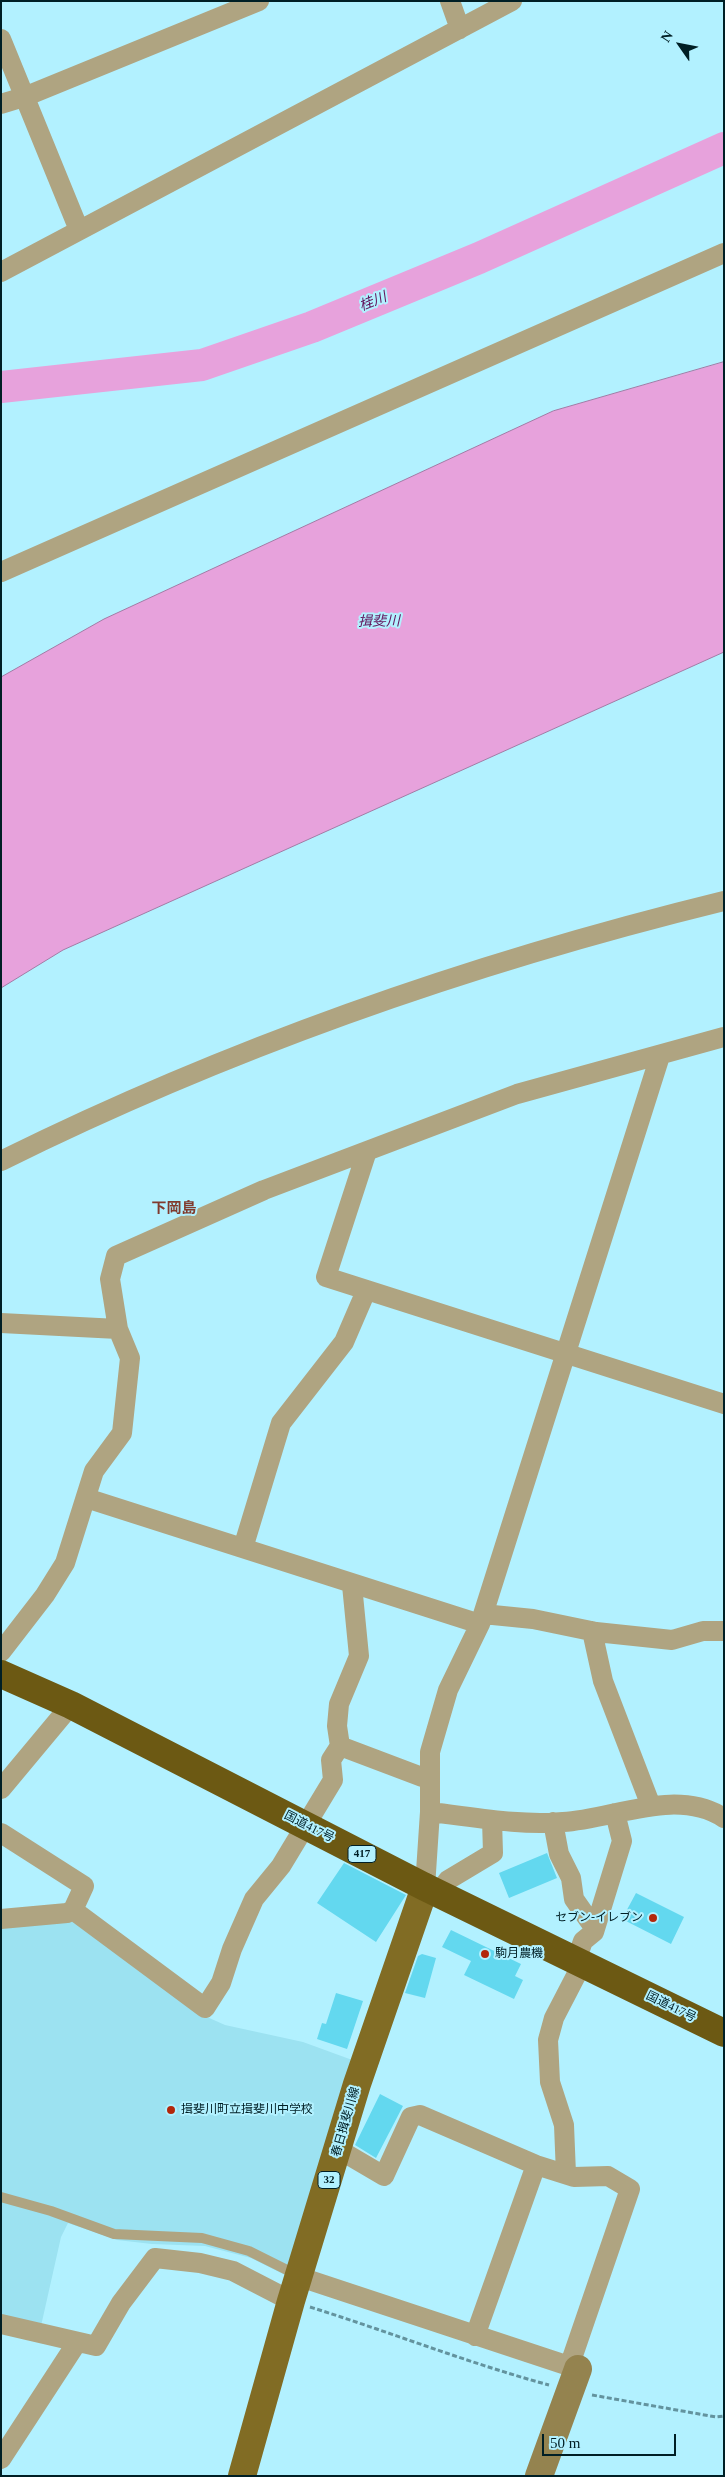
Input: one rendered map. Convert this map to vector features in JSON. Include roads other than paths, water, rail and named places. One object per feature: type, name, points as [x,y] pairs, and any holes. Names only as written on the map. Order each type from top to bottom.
[{"type":"highway","name":"国道417号","points":[[1,1674],[71,1705],[432,1890],[724,2033]]},
{"type":"main road","name":"春日揖斐川線","points":[[242,2476],[357,2084],[432,1890]]},
{"type":"street","points":[[1,104],[24,97],[259,1]]},
{"type":"street","points":[[450,1],[460,29]]},
{"type":"street","points":[[2,270],[512,1]]},
{"type":"street","points":[[1,39],[79,230]]},
{"type":"street","points":[[1,572],[724,253]]},
{"type":"street","points":[[1,1161],[105,1112],[346,1014],[435,982],[522,955],[632,923],[724,901]]},
{"type":"street","points":[[1,1652],[45,1595],[65,1563],[94,1471],[122,1433],[130,1358],[118,1329],[110,1279],[116,1256],[264,1190],[517,1094],[724,1038]]},
{"type":"street","points":[[432,1890],[430,1752],[448,1690],[481,1619],[660,1056]]},
{"type":"street","points":[[367,1151],[326,1277],[565,1355],[724,1404]]},
{"type":"street","points":[[243,1548],[281,1424],[344,1342],[366,1291]]},
{"type":"street","points":[[1,1322],[118,1329]]},
{"type":"street","points":[[86,1498],[352,1585],[481,1619],[533,1619],[592,1631],[672,1640],[704,1631],[724,1631]]},
{"type":"street","points":[[73,1910],[206,2008],[221,1984],[232,1949],[254,1899],[281,1866],[333,1780],[332,1760],[340,1746],[336,1726],[339,1704],[355,1670],[359,1656],[352,1585]]},
{"type":"street","points":[[592,1631],[603,1682],[651,1806]]},
{"type":"street","points":[[1,1789],[71,1705]]},
{"type":"street","points":[[340,1746],[422,1777],[430,1778]]},
{"type":"street","points":[[430,1812],[492,1820],[553,1822],[564,1822],[651,1806],[690,1806],[722,1813]]},
{"type":"street","points":[[566,2174],[564,2125],[550,2082],[548,2040],[554,2018],[579,1962],[583,1941],[595,1929],[622,1841],[615,1813]]},
{"type":"street","points":[[432,1890],[493,1853],[492,1820]]},
{"type":"street","points":[[553,1822],[559,1854],[571,1878],[574,1900],[595,1929]]},
{"type":"street","points":[[1,1833],[84,1886],[73,1910],[67,1913],[1,1919]]},
{"type":"street","points":[[338,2149],[384,2176],[411,2117],[420,2116],[536,2165],[574,2177],[608,2176],[630,2188],[539,2476]]},
{"type":"street","points":[[475,2336],[536,2165]]},
{"type":"street","points":[[1,2324],[76,2344],[96,2346],[121,2303],[156,2258],[200,2263],[233,2271],[475,2336],[574,2368]]},
{"type":"street","points":[[1,2459],[76,2344]]},
{"type":"lane","points":[[1,2197],[51,2211],[114,2234],[202,2238],[249,2251],[296,2289]]},
{"type":"water","name":"揖斐川","points":[[724,362],[724,652],[63,950],[1,988],[1,677],[104,619],[553,411]]},
{"type":"waterway","name":"桂川","points":[[1,387],[202,365],[312,327],[479,258],[724,148]]},
{"type":"place","name":"セブン-イレブン","points":[[653,1918]]},
{"type":"place","name":"駒月農機","points":[[485,1954]]},
{"type":"place","name":"揖斐川町立揖斐川中学校","points":[[171,2110]]},
{"type":"district","name":"下岡島","points":[[174,1209]]}]
